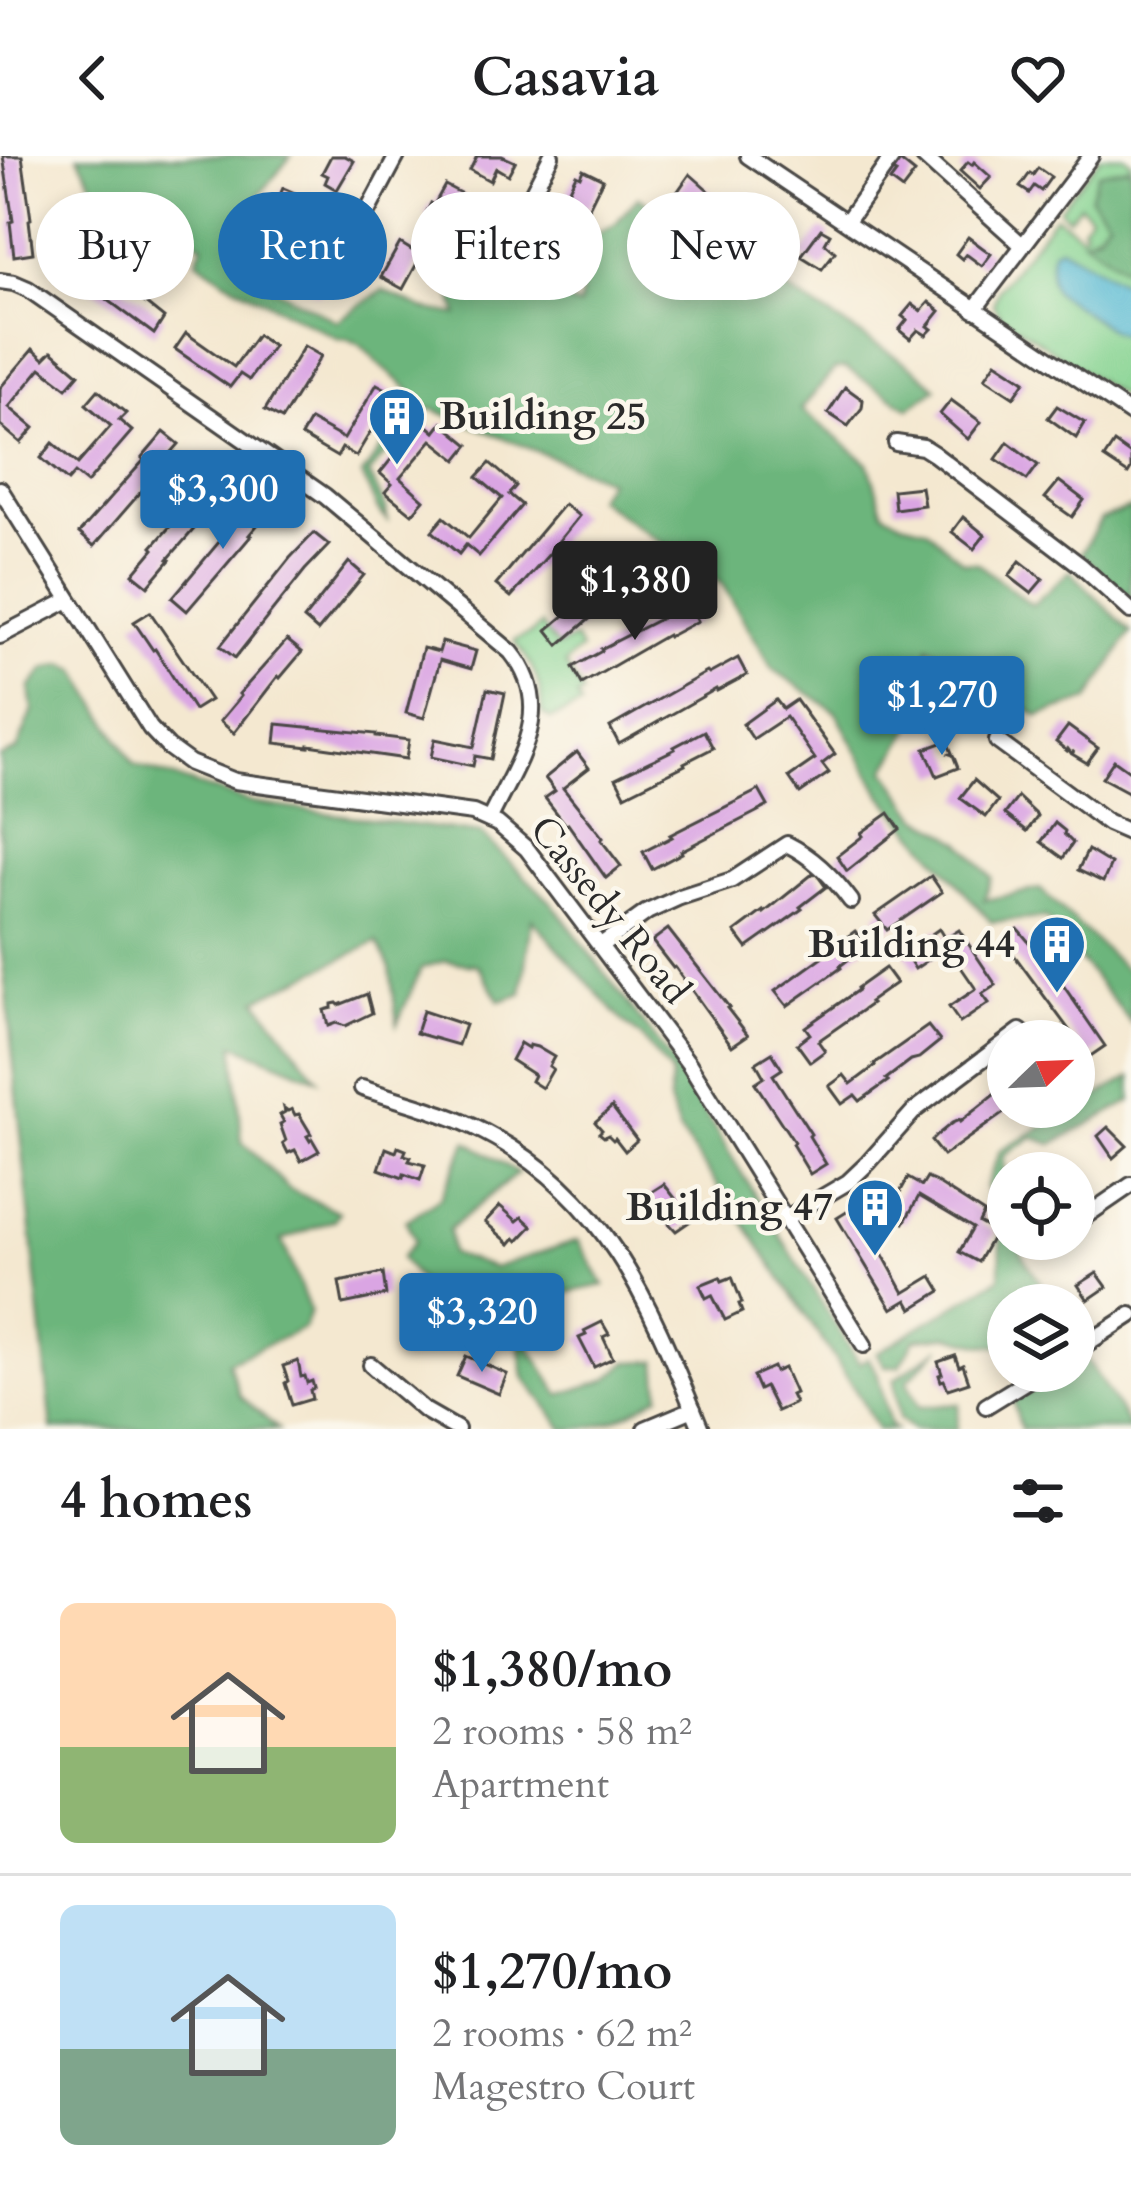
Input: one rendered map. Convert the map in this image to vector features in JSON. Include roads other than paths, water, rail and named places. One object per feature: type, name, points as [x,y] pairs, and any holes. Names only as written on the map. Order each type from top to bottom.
[{"type":"street","points":[[378,192],[398,156]]},
{"type":"street","points":[[532,192],[551,156]]},
{"type":"street","points":[[748,156],[1131,414]]},
{"type":"street","points":[[847,221],[893,156]]},
{"type":"street","points":[[923,156],[1022,245]]},
{"type":"street","points":[[974,310],[1091,156]]},
{"type":"street","points":[[0,281],[28,289],[309,484],[511,652],[529,680],[533,716],[523,750],[490,820]]},
{"type":"street","points":[[896,442],[934,454],[1080,565],[1131,611]]},
{"type":"street","name":"Cassedy Road","points":[[0,489],[144,721],[168,747],[223,778],[454,809],[490,820],[527,849],[689,1064],[864,1345]]},
{"type":"street","points":[[0,636],[69,600]]},
{"type":"street","points":[[997,741],[1108,823],[1131,833]]},
{"type":"street","points":[[601,945],[647,912],[732,880],[787,844],[806,854],[851,901]]},
{"type":"street","points":[[785,1220],[848,1182],[914,1110],[987,1056]]},
{"type":"street","points":[[362,1088],[484,1132],[537,1167],[574,1200],[638,1283],[701,1429]]},
{"type":"street","points":[[1095,1210],[1131,1185]]},
{"type":"street","points":[[1095,1338],[1131,1315]]},
{"type":"street","points":[[371,1365],[412,1402],[457,1429]]},
{"type":"street","points":[[986,1406],[1009,1392]]},
{"type":"street","points":[[645,1429],[693,1408]]},
{"type":"water","points":[[1060,247],[1131,287],[1131,339],[1055,292],[1051,260],[1053,250]]},
{"type":"place","name":"Building 25","points":[[397,467]]},
{"type":"place","name":"Building 44","points":[[1057,995]]},
{"type":"place","name":"Building 47","points":[[875,1258]]}]
